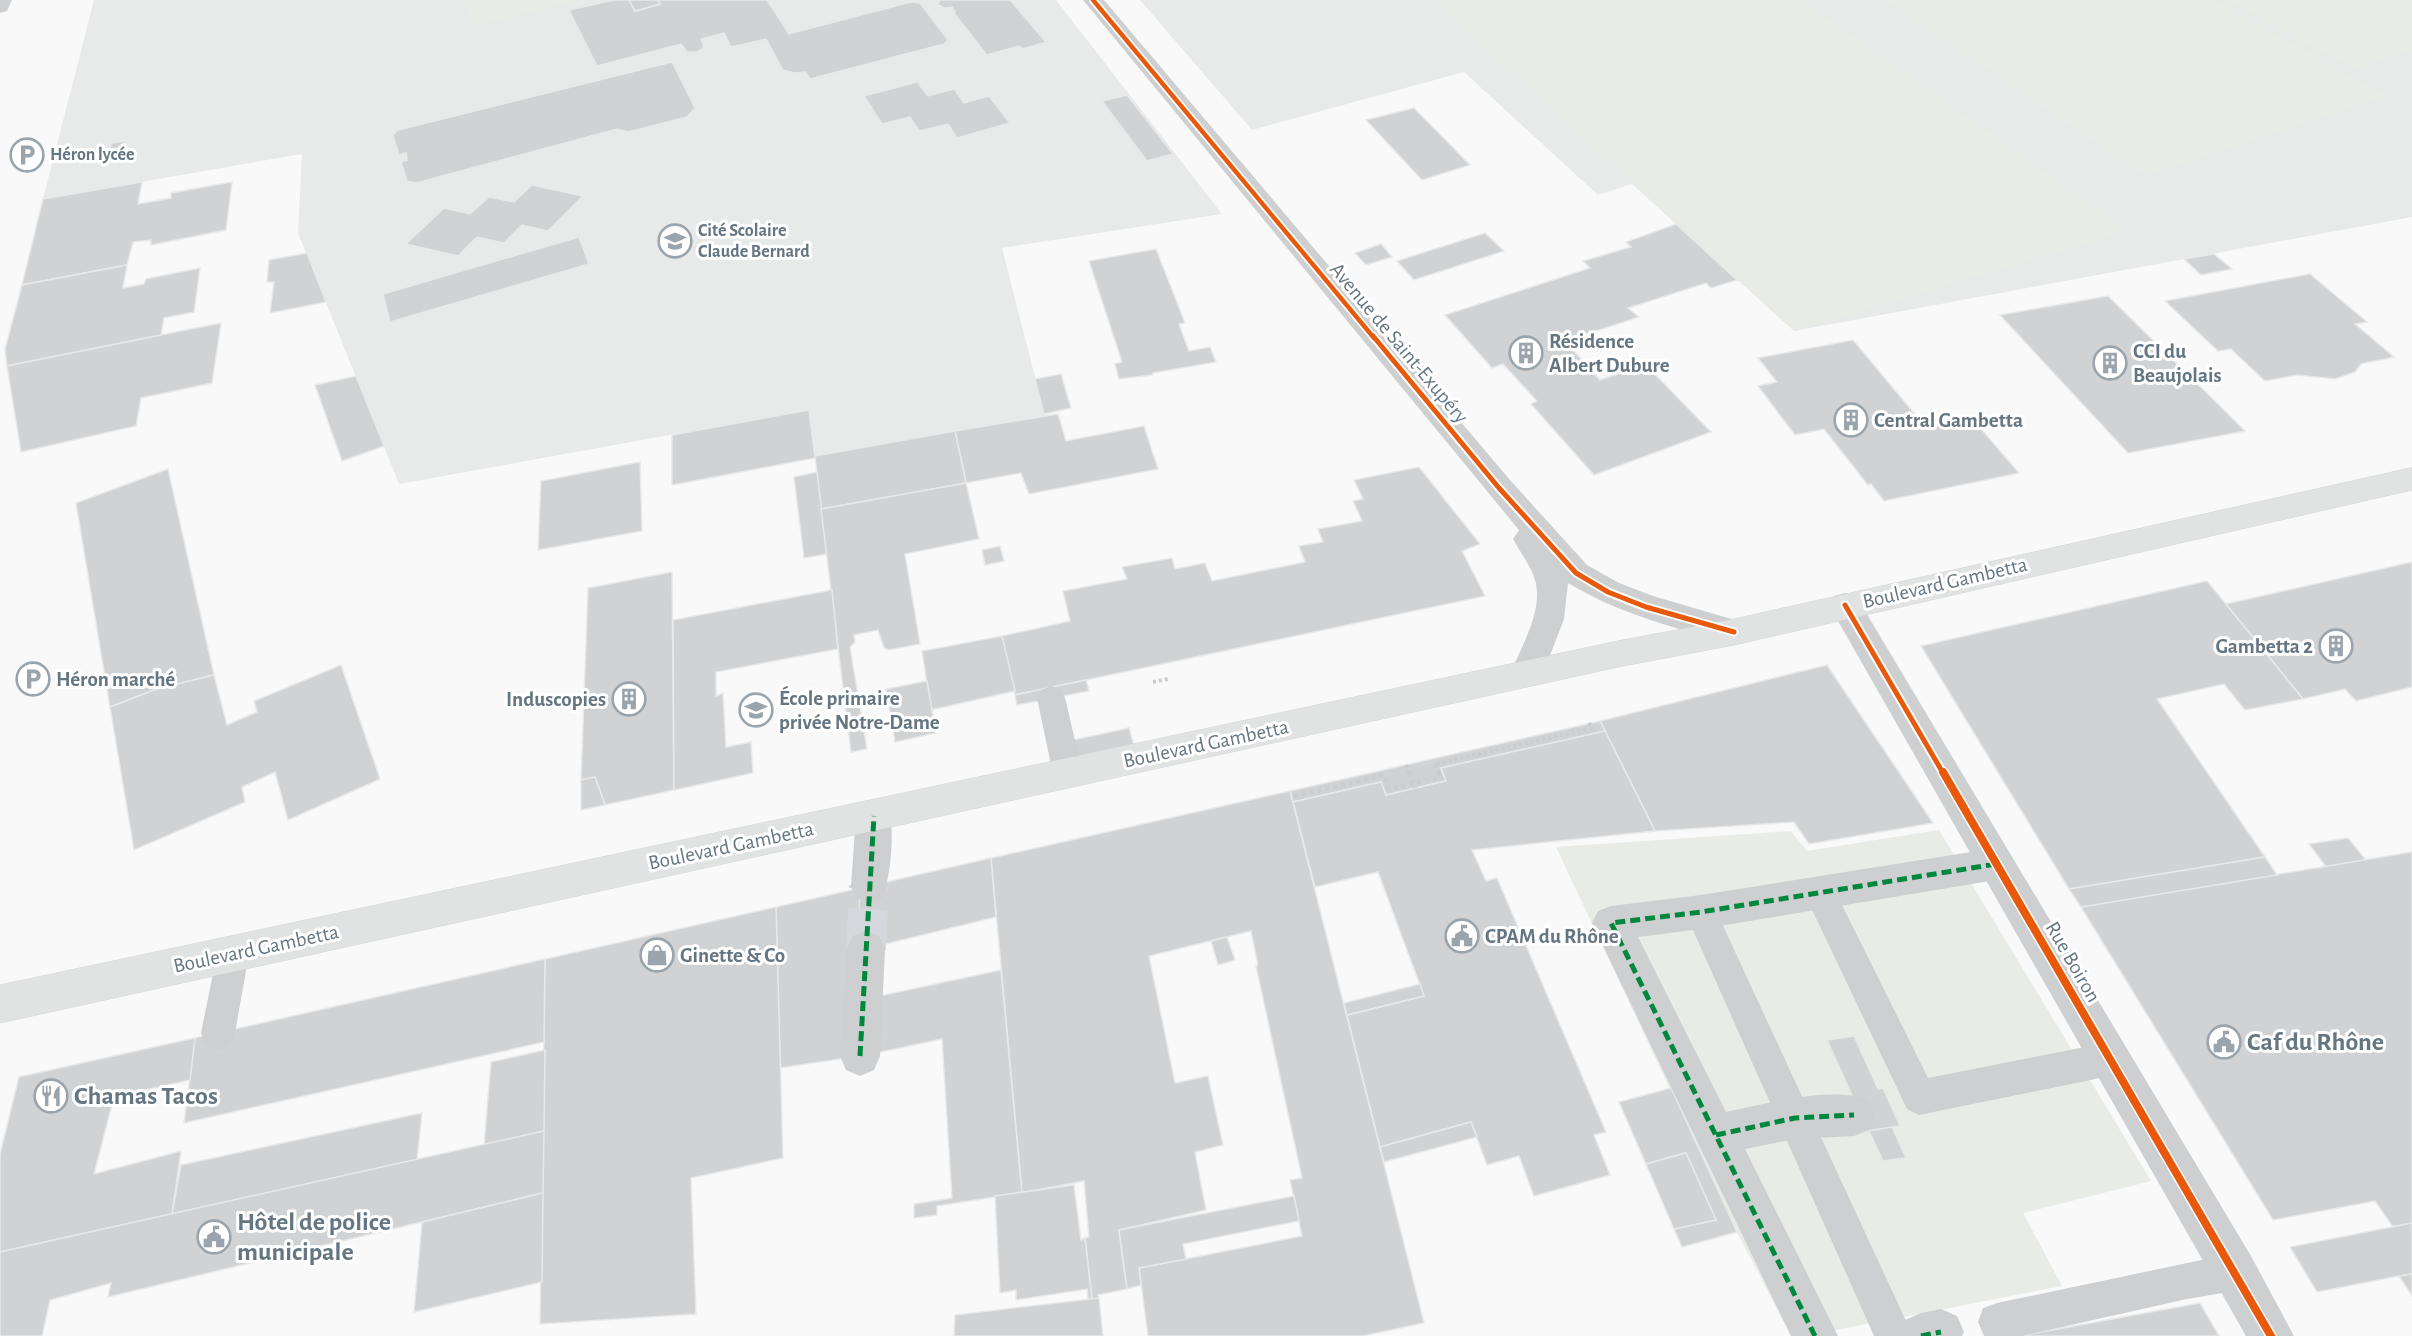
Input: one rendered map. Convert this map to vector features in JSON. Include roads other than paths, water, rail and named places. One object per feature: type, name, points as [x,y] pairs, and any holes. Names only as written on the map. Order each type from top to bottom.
[{"type":"main road","name":"Boulevard Gambetta","points":[[0,1004],[1527,674],[1734,632],[1845,605],[2412,479]]},
{"type":"street","points":[[0,7],[2,0]]},
{"type":"street","name":"Avenue de Saint-Exupéry","points":[[1093,0],[1498,488],[1576,573],[1608,592],[1646,607],[1734,632]]},
{"type":"street","name":"Avenue de Saint-Exupéry","points":[[1498,488],[1552,582],[1551,603],[1527,674]]},
{"type":"street","name":"Rue Boiron","points":[[1845,605],[2271,1336]]},
{"type":"street","points":[[870,886],[874,816]]},
{"type":"street","points":[[1815,1336],[1611,924],[1701,912],[1996,864]]},
{"type":"street","points":[[860,1056],[866,949]]},
{"type":"street","points":[[1716,1136],[1795,1118],[1854,1115]]},
{"type":"lane","points":[[1051,698],[1068,774]]},
{"type":"lane","points":[[1820,893],[1919,1097],[2110,1059]]},
{"type":"lane","points":[[1701,912],[1894,1336]]},
{"type":"lane","points":[[218,1033],[233,954]]},
{"type":"lane","points":[[1997,1322],[2235,1272]]},
{"type":"tunnel","points":[[866,949],[869,886]]},
{"type":"place","name":"Héron lycée","points":[[27,155]]},
{"type":"place","name":"Cité Scolaire Claude Bernard","points":[[675,241]]},
{"type":"place","name":"Résidence Albert Dubure","points":[[1526,353]]},
{"type":"place","name":"CCI du Beaujolais","points":[[2110,363]]},
{"type":"place","name":"Central Gambetta","points":[[1851,420]]},
{"type":"place","name":"Gambetta 2","points":[[2336,646]]},
{"type":"place","name":"Héron marché","points":[[33,679]]},
{"type":"place","name":"Induscopies","points":[[629,699]]},
{"type":"place","name":"École primaire privée Notre-Dame","points":[[756,710]]},
{"type":"place","name":"CPAM du Rhône","points":[[1462,936]]},
{"type":"place","name":"Ginette & Co","points":[[657,955]]},
{"type":"place","name":"Caf du Rhône","points":[[2224,1042]]},
{"type":"place","name":"Chamas Tacos","points":[[51,1096]]},
{"type":"place","name":"Hôtel de police municipale","points":[[214,1237]]}]
